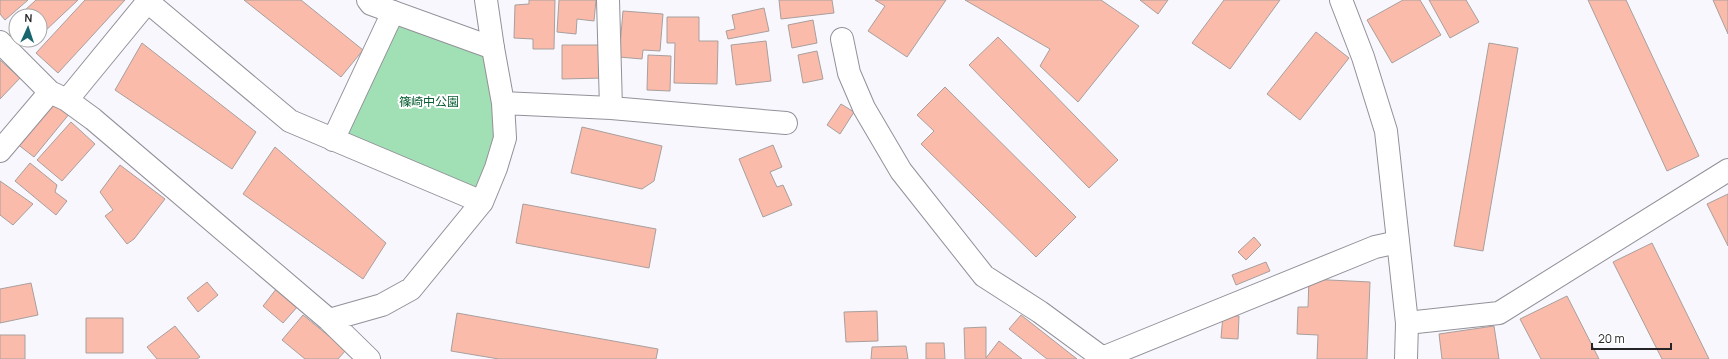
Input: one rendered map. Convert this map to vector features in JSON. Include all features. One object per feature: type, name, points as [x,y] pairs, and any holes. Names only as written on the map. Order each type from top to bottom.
[{"type":"street","points":[[368,0],[371,4],[492,48]]},
{"type":"street","points":[[329,320],[382,305],[411,289],[482,202],[496,168],[505,140],[503,103],[492,48],[486,0]]},
{"type":"street","points":[[608,0],[611,108]]},
{"type":"street","points":[[1341,0],[1363,57],[1386,131],[1407,323],[1406,359]]},
{"type":"street","points":[[0,150],[58,96],[149,1],[290,122],[482,202]]},
{"type":"street","points":[[333,140],[393,12]]},
{"type":"street","points":[[842,39],[849,73],[864,108],[901,171],[984,276],[1040,312],[1103,358],[1375,247],[1398,242]]},
{"type":"street","points":[[0,42],[58,96],[100,124],[329,320],[369,359]]},
{"type":"street","points":[[503,103],[611,108],[786,123]]},
{"type":"street","points":[[1407,323],[1499,313],[1728,170]]},
{"type":"green space","name":"篠崎中公園","points":[[393,12],[493,48],[503,103],[482,202],[333,140]]},
{"type":"building","points":[[0,0],[28,0],[19,8],[8,8],[8,17],[5,20],[0,14]]},
{"type":"building","points":[[36,0],[78,0],[48,28],[48,8],[27,8]]},
{"type":"building","points":[[85,0],[125,0],[58,73],[36,53],[41,48],[48,48],[48,40]]},
{"type":"building","points":[[244,0],[301,0],[363,50],[341,77]]},
{"type":"building","points":[[529,0],[555,0],[554,49],[533,49],[533,39],[514,38],[515,5],[529,4]]},
{"type":"building","points":[[559,0],[596,0],[594,21],[577,19],[576,34],[557,32]]},
{"type":"building","points":[[779,0],[832,0],[834,13],[781,19]]},
{"type":"building","points":[[875,0],[946,0],[907,57],[868,31],[885,6]]},
{"type":"building","points":[[965,0],[1101,0],[1139,26],[1078,102],[1040,66],[1050,49]]},
{"type":"building","points":[[1140,0],[1168,0],[1158,14]]},
{"type":"building","points":[[1224,0],[1280,0],[1230,69],[1192,43]]},
{"type":"building","points":[[1403,0],[1420,0],[1441,35],[1392,63],[1367,20]]},
{"type":"building","points":[[1429,0],[1466,0],[1479,22],[1450,38]]},
{"type":"building","points":[[1588,0],[1626,0],[1699,156],[1667,171]]},
{"type":"building","points":[[1713,0],[1728,0],[1728,34]]},
{"type":"building","points":[[764,8],[769,31],[728,39],[726,31],[735,29],[732,15]]},
{"type":"building","points":[[623,11],[663,14],[660,51],[643,50],[642,59],[619,57]]},
{"type":"building","points":[[667,17],[699,17],[699,41],[718,41],[717,84],[674,83],[675,43],[667,43]]},
{"type":"building","points":[[813,20],[817,43],[792,48],[788,25]]},
{"type":"building","points":[[1316,32],[1349,58],[1300,120],[1267,94]]},
{"type":"building","points":[[998,37],[1118,160],[1089,188],[969,65]]},
{"type":"building","points":[[766,41],[771,81],[736,85],[731,45]]},
{"type":"building","points":[[142,43],[256,132],[232,169],[115,90]]},
{"type":"building","points":[[1489,43],[1518,48],[1483,251],[1454,246]]},
{"type":"building","points":[[562,45],[604,45],[604,78],[562,79]]},
{"type":"building","points":[[817,51],[823,79],[803,83],[798,55]]},
{"type":"building","points":[[648,55],[671,56],[670,91],[647,90]]},
{"type":"building","points":[[0,60],[20,78],[0,99]]},
{"type":"building","points":[[945,87],[1076,217],[1036,257],[921,144],[934,131],[917,115]]},
{"type":"building","points":[[53,99],[70,113],[34,157],[16,143]]},
{"type":"building","points":[[841,104],[854,112],[840,134],[827,125]]},
{"type":"building","points":[[71,122],[95,144],[62,181],[37,160]]},
{"type":"building","points":[[582,127],[662,146],[654,181],[642,189],[571,173]]},
{"type":"building","points":[[773,145],[782,167],[770,172],[777,187],[783,185],[792,205],[763,217],[739,159]]},
{"type":"building","points":[[275,147],[386,243],[363,279],[243,194]]},
{"type":"building","points":[[30,163],[57,185],[55,192],[67,201],[56,215],[15,181]]},
{"type":"building","points":[[120,165],[165,199],[134,239],[127,244],[105,216],[113,210],[100,192]]},
{"type":"building","points":[[0,181],[33,204],[13,225],[0,215]]},
{"type":"building","points":[[1728,194],[1728,246],[1707,204]]},
{"type":"building","points":[[523,204],[656,229],[649,268],[516,243]]},
{"type":"building","points":[[1254,237],[1261,245],[1246,260],[1238,252]]},
{"type":"building","points":[[1652,243],[1709,359],[1662,359],[1613,262]]},
{"type":"building","points":[[1266,262],[1270,271],[1236,285],[1232,275]]},
{"type":"building","points":[[1309,279],[1370,282],[1367,359],[1317,359],[1318,335],[1297,334],[1298,307],[1308,307]]},
{"type":"building","points":[[207,282],[218,295],[198,312],[187,298]]},
{"type":"building","points":[[31,283],[38,315],[0,323],[0,289]]},
{"type":"building","points":[[277,288],[298,306],[283,323],[263,306]]},
{"type":"building","points":[[1567,296],[1599,359],[1541,359],[1520,319]]},
{"type":"building","points":[[877,311],[878,341],[846,342],[844,312]]},
{"type":"building","points":[[457,313],[658,349],[656,359],[499,359],[451,351]]},
{"type":"building","points":[[303,315],[346,350],[338,359],[305,359],[282,340]]},
{"type":"building","points":[[1021,315],[1077,359],[1047,359],[1009,329]]},
{"type":"building","points":[[1223,315],[1239,316],[1238,339],[1221,338]]},
{"type":"building","points":[[86,318],[123,318],[123,353],[86,353]]},
{"type":"building","points":[[175,326],[200,357],[197,359],[157,359],[147,347]]},
{"type":"building","points":[[1494,326],[1499,359],[1442,359],[1439,334]]},
{"type":"building","points":[[986,327],[986,358],[999,341],[1022,359],[965,359],[964,328]]},
{"type":"building","points":[[0,335],[25,335],[25,359],[0,359]]},
{"type":"building","points":[[926,343],[944,343],[945,359],[926,359]]},
{"type":"building","points":[[906,346],[908,359],[871,359],[872,347]]}]
